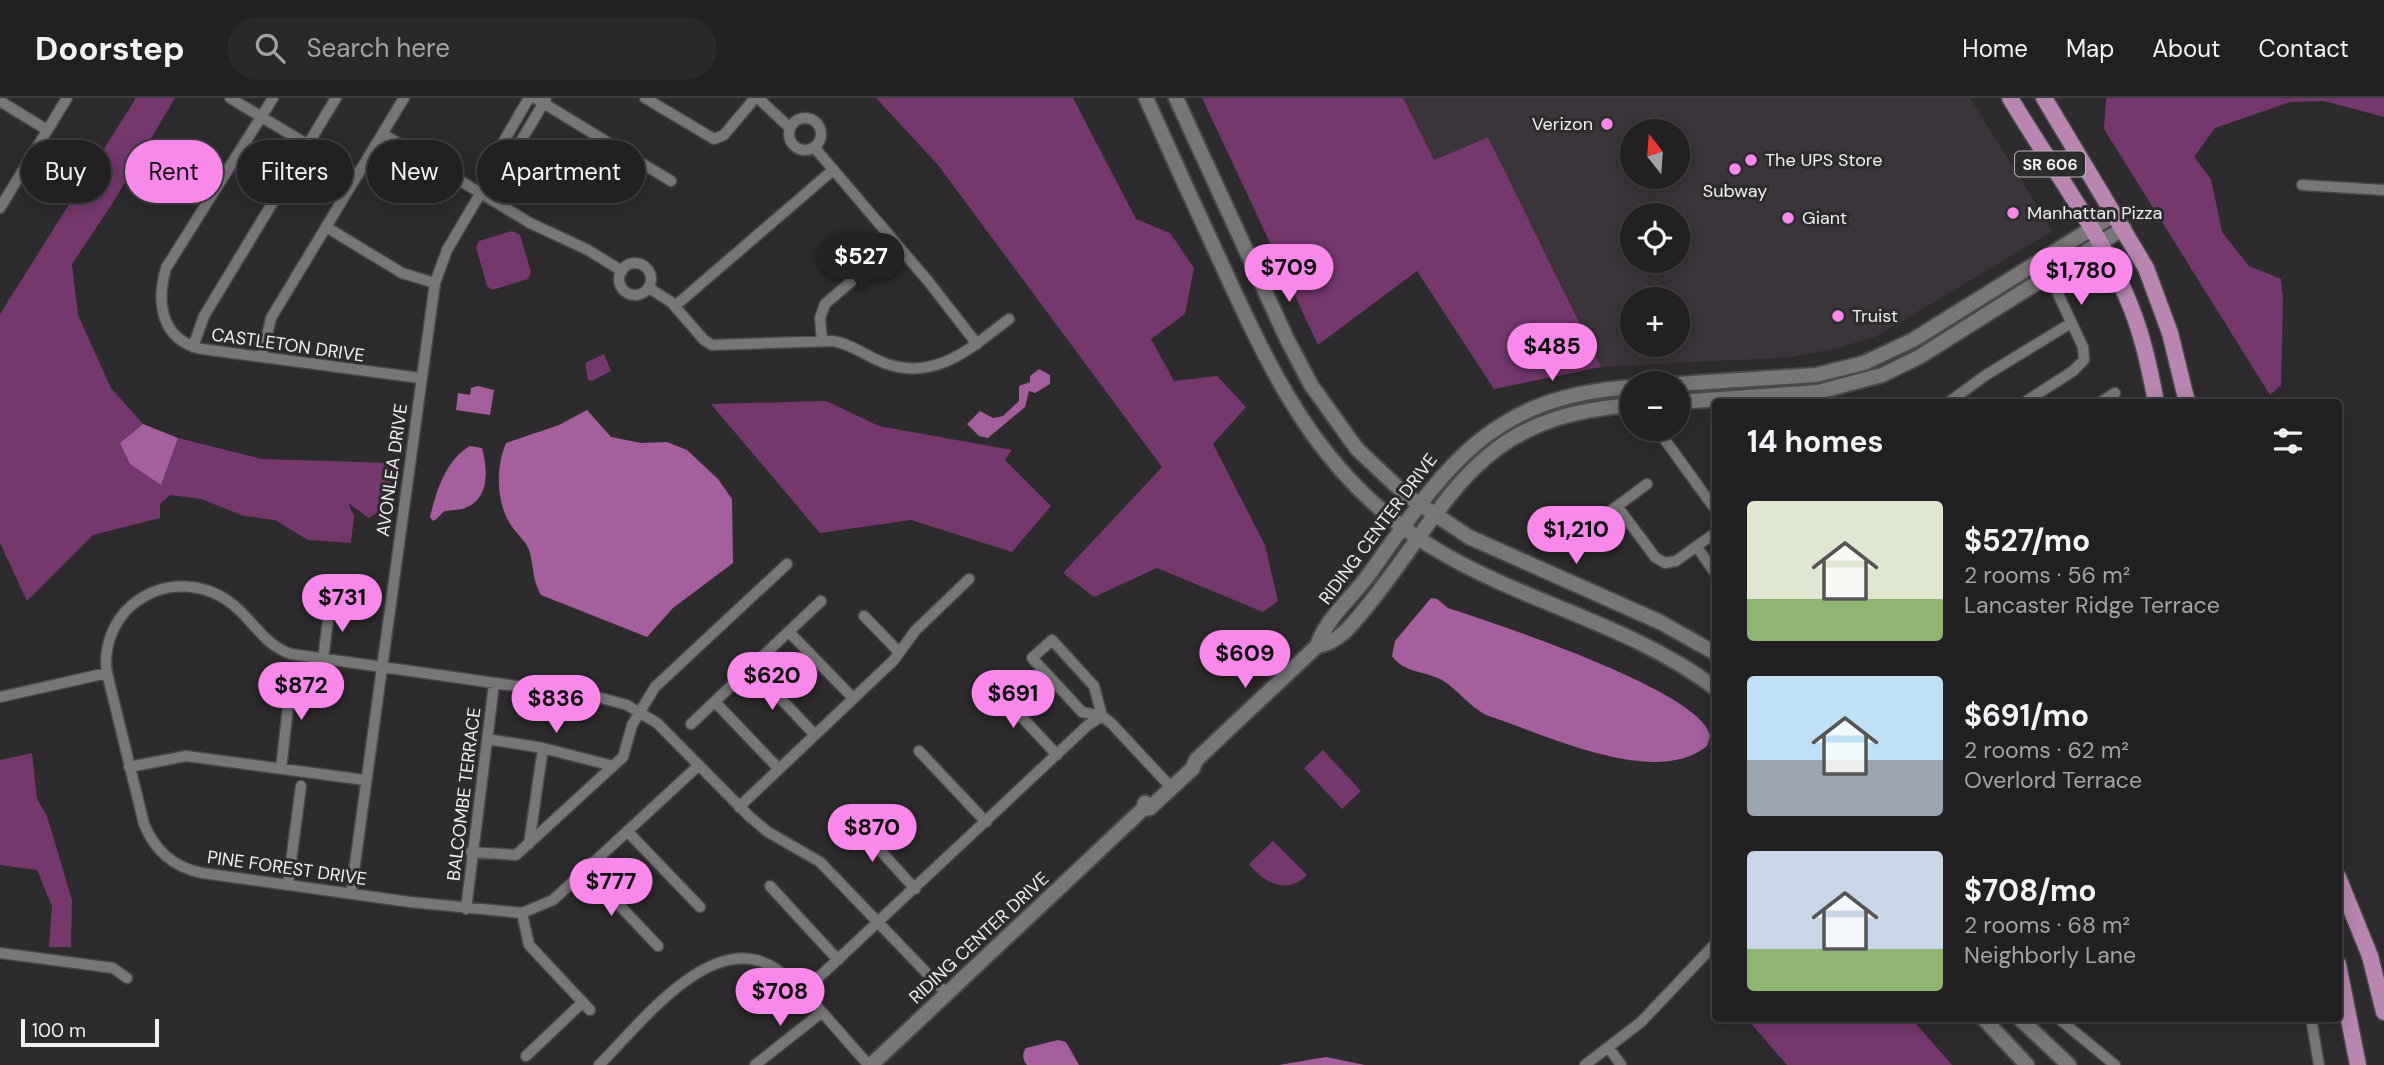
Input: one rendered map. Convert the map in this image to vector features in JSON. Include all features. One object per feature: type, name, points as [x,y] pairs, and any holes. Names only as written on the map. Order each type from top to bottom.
[{"type":"main road","name":"SR 606","points":[[2010,98],[2094,236],[2135,318],[2155,399]]},
{"type":"main road","name":"SR 606","points":[[2044,98],[2119,220],[2160,299],[2186,399]]},
{"type":"main road","points":[[2342,887],[2370,956],[2384,1012]]},
{"type":"main road","points":[[2342,984],[2358,1065]]},
{"type":"street","points":[[0,208],[66,98]]},
{"type":"street","points":[[230,98],[300,140]]},
{"type":"street","name":"CASTLETON DRIVE","points":[[273,98],[166,268],[161,286],[161,306],[166,324],[178,339],[193,347],[421,377]]},
{"type":"street","points":[[311,140],[336,98]]},
{"type":"street","points":[[262,357],[271,317],[404,98]]},
{"type":"street","name":"AVONLEA DRIVE","points":[[504,140],[529,98]]},
{"type":"street","points":[[645,98],[714,139],[724,135],[756,98],[790,128]]},
{"type":"street","points":[[1146,98],[1238,300],[1293,408],[1346,478],[1402,527],[1466,566],[1659,653],[1712,686]]},
{"type":"street","points":[[1176,98],[1274,314],[1311,385],[1351,442],[1419,504],[1469,537],[1638,612],[1712,651]]},
{"type":"street","points":[[542,100],[671,181]]},
{"type":"street","name":"AVONLEA DRIVE","points":[[520,140],[542,100]]},
{"type":"street","points":[[0,101],[47,130]]},
{"type":"street","points":[[800,118],[815,121],[821,133],[814,147],[803,150],[794,146],[789,138],[790,128],[800,118]]},
{"type":"street","points":[[383,134],[477,188]]},
{"type":"street","points":[[814,147],[977,344]]},
{"type":"street","points":[[675,306],[833,170]]},
{"type":"street","points":[[353,172],[358,175]]},
{"type":"street","points":[[2302,185],[2384,190]]},
{"type":"street","name":"AVONLEA DRIVE","points":[[351,893],[435,283],[447,250],[477,199]]},
{"type":"street","points":[[193,347],[204,316],[273,203]]},
{"type":"street","points":[[503,203],[622,271]]},
{"type":"street","points":[[1763,379],[1765,399],[1839,388],[1902,366],[2119,220]]},
{"type":"street","points":[[326,228],[402,273],[435,283]]},
{"type":"street","points":[[1690,383],[1835,372],[1879,357],[2094,236]]},
{"type":"street","points":[[822,341],[820,318],[825,304],[896,243]]},
{"type":"street","points":[[633,264],[646,267],[651,279],[649,288],[638,295],[629,294],[620,284],[622,271],[633,264]]},
{"type":"street","points":[[649,288],[675,306],[704,340],[712,345],[822,341],[848,344],[884,363],[900,367],[950,361],[1009,320]]},
{"type":"street","points":[[2029,399],[2083,363],[2085,351],[2058,294]]},
{"type":"street","points":[[1953,399],[1986,375],[2071,323]]},
{"type":"street","name":"RIDING CENTER DRIVE","points":[[1143,809],[1150,808],[1172,788],[1193,768],[1196,760],[1317,646],[1322,631],[1361,585],[1419,504],[1456,459],[1488,432],[1512,418],[1570,396],[1620,389]]},
{"type":"street","points":[[2106,399],[2115,393]]},
{"type":"street","points":[[1690,402],[1712,401]]},
{"type":"street","name":"RIDING CENTER DRIVE","points":[[1317,646],[1332,643],[1358,618],[1463,477],[1514,437],[1579,411],[1620,406]]},
{"type":"street","points":[[1666,441],[1712,505]]},
{"type":"street","points":[[1597,521],[1647,484]]},
{"type":"street","points":[[1617,506],[1661,562],[1673,562],[1712,535]]},
{"type":"street","points":[[1696,547],[1712,569]]},
{"type":"street","points":[[471,852],[516,855],[529,844],[627,751],[631,730],[655,687],[787,564]]},
{"type":"street","points":[[739,807],[816,735],[899,652],[915,631],[969,579]]},
{"type":"street","name":"PINE FOREST DRIVE","points":[[699,765],[553,900],[522,914],[466,909],[202,873],[171,861],[156,846],[144,824],[107,673],[108,643],[124,612],[153,592],[185,585],[222,596],[281,650],[323,660],[601,698],[640,711],[666,731],[699,765],[739,807],[768,832],[820,862],[947,995]]},
{"type":"street","points":[[691,724],[821,601]]},
{"type":"street","points":[[323,660],[330,604]]},
{"type":"street","points":[[864,616],[899,652]]},
{"type":"street","points":[[789,632],[853,698]]},
{"type":"street","points":[[1102,716],[1083,712],[1032,658],[1052,640],[1094,686],[1102,716],[1168,784]]},
{"type":"street","points":[[751,667],[816,735]]},
{"type":"street","points":[[281,769],[292,672]]},
{"type":"street","points":[[0,697],[107,673]]},
{"type":"street","name":"BALCOMBE TERRACE","points":[[466,909],[494,684]]},
{"type":"street","points":[[991,684],[1058,755]]},
{"type":"street","points":[[715,702],[779,769]]},
{"type":"street","points":[[802,993],[1089,723],[1102,716]]},
{"type":"street","points":[[487,739],[543,747],[613,766]]},
{"type":"street","points":[[529,844],[543,747]]},
{"type":"street","points":[[919,751],[986,822]]},
{"type":"street","points":[[129,767],[180,755],[365,780]]},
{"type":"street","name":"RIDING CENTER DRIVE","points":[[870,1065],[1143,809],[1146,802],[1168,784],[1188,762],[1196,760]]},
{"type":"street","points":[[288,884],[301,786]]},
{"type":"street","points":[[851,818],[915,889]]},
{"type":"street","points":[[627,831],[700,907]]},
{"type":"street","points":[[586,870],[658,946]]},
{"type":"street","points":[[770,886],[838,960]]},
{"type":"street","points":[[522,914],[529,945],[587,1006],[526,1056]]},
{"type":"street","points":[[1585,1065],[1669,996],[1712,947]]},
{"type":"street","points":[[0,953],[113,968],[127,978]]},
{"type":"street","points":[[599,1065],[675,991],[708,965],[736,959],[764,962],[784,976],[870,1065]]},
{"type":"street","points":[[755,1065],[821,1013]]},
{"type":"street","points":[[1987,1022],[2026,1065]]},
{"type":"street","points":[[2023,1022],[2069,1065]]},
{"type":"street","points":[[2063,1022],[2115,1065]]},
{"type":"street","points":[[2312,1022],[2319,1065]]},
{"type":"street","points":[[1609,1048],[1621,1065]]},
{"type":"shaded area","points":[[136,98],[175,98],[150,140],[125,140],[125,182],[72,264],[78,315],[111,388],[143,424],[120,443],[130,464],[161,484],[178,438],[262,459],[394,463],[385,508],[369,518],[348,503],[354,516],[351,543],[308,540],[275,520],[244,516],[201,499],[170,495],[160,504],[160,518],[93,535],[27,601],[0,543],[0,314],[70,203],[111,203],[110,140]]},
{"type":"shaded area","points":[[876,98],[1073,98],[1136,219],[1170,233],[1194,268],[1185,314],[1151,339],[1174,381],[1217,376],[1246,407],[1213,444],[1265,545],[1278,601],[1263,612],[1157,568],[1094,597],[1063,573],[1162,467],[938,165]]},
{"type":"shaded area","points":[[1202,98],[1403,98],[1434,160],[1488,137],[1601,367],[1494,389],[1417,271],[1318,345]]},
{"type":"shaded area","points":[[1403,98],[1970,98],[2053,231],[1877,336],[1839,348],[1793,357],[1601,367],[1488,137],[1434,160]]},
{"type":"shaded area","points":[[2106,98],[2384,98],[2384,117],[2324,101],[2290,102],[2215,128],[2194,157],[2211,179],[2222,232],[2249,266],[2281,279],[2281,385],[2270,395],[2104,129]]},
{"type":"shaded area","points":[[512,231],[520,235],[531,272],[528,279],[492,290],[487,286],[476,247],[479,241]]},
{"type":"shaded area","points":[[604,354],[611,371],[592,381],[588,380],[585,363]]},
{"type":"shaded area","points":[[1039,369],[1050,375],[1050,384],[1035,393],[1029,391],[1025,407],[988,438],[979,436],[967,424],[980,411],[993,418],[1003,416],[1019,401],[1019,386],[1030,382],[1030,376]]},
{"type":"shaded area","points":[[478,386],[494,390],[490,415],[456,410],[458,393],[470,395],[471,388]]},
{"type":"shaded area","points":[[826,401],[879,426],[1012,450],[1005,460],[1051,506],[1012,552],[911,520],[820,533],[711,404]]},
{"type":"shaded area","points":[[587,410],[611,437],[641,443],[667,442],[687,450],[718,479],[732,499],[733,563],[673,608],[647,637],[541,595],[529,549],[509,522],[502,504],[499,472],[506,443],[559,425]]},
{"type":"shaded area","points":[[143,424],[178,438],[161,485],[130,464],[120,443]]},
{"type":"shaded area","points":[[470,446],[482,448],[486,475],[482,492],[471,505],[445,511],[433,521],[430,517],[443,477],[454,459]]},
{"type":"shaded area","points":[[1431,598],[1437,599],[1448,608],[1550,643],[1637,680],[1699,718],[1710,736],[1707,746],[1685,758],[1658,762],[1629,760],[1567,744],[1486,715],[1442,680],[1402,666],[1392,656],[1395,641]]},
{"type":"shaded area","points":[[1323,750],[1361,791],[1342,809],[1304,768]]},
{"type":"shaded area","points":[[32,753],[37,799],[47,816],[72,900],[71,947],[49,947],[52,906],[37,870],[0,865],[0,760]]},
{"type":"shaded area","points":[[1273,841],[1307,875],[1291,885],[1284,885],[1268,881],[1255,871],[1249,864]]},
{"type":"shaded area","points":[[1750,1022],[1915,1022],[1952,1065],[1787,1065]]},
{"type":"shaded area","points":[[1058,1040],[1066,1042],[1079,1065],[1027,1065],[1024,1061],[1026,1048]]},
{"type":"shaded area","points":[[1326,1057],[1365,1065],[1279,1065]]},
{"type":"place","name":"Verizon","points":[[1607,124]]},
{"type":"place","name":"The UPS Store","points":[[1751,160]]},
{"type":"place","name":"Subway","points":[[1735,169]]},
{"type":"place","name":"Manhattan Pizza","points":[[2013,213]]},
{"type":"place","name":"Giant","points":[[1788,218]]},
{"type":"place","name":"Truist","points":[[1838,316]]}]
